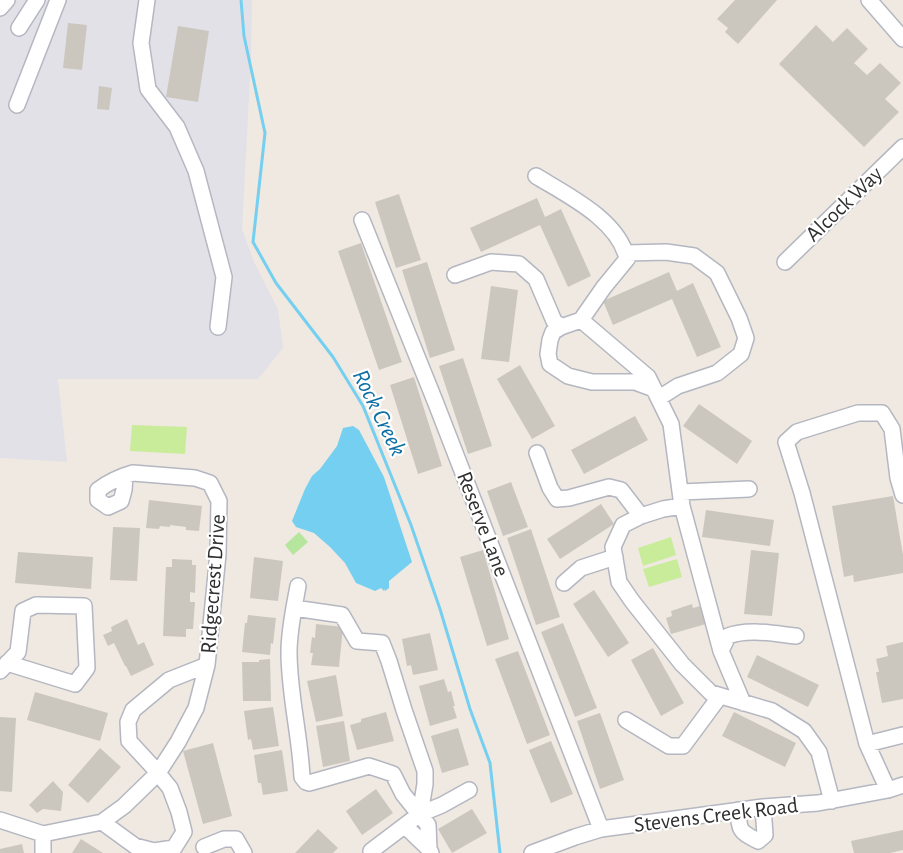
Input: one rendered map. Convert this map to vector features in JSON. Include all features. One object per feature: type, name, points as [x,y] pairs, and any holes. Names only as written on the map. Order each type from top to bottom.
[{"type":"street","points":[[0,8],[7,0]]},
{"type":"street","points":[[19,28],[37,0]]},
{"type":"street","points":[[17,105],[58,0]]},
{"type":"street","points":[[147,0],[141,43],[148,89],[177,127],[196,171],[224,277],[218,327]]},
{"type":"street","points":[[869,0],[903,39]]},
{"type":"street","name":"Alcock Way","points":[[785,262],[903,147]]},
{"type":"street","points":[[536,176],[578,202],[613,230],[627,259],[581,320],[553,332],[548,354],[550,364],[555,369],[568,376],[592,382],[635,382],[657,394],[717,373],[741,354],[746,338],[717,273],[694,256],[666,252],[626,253]]},
{"type":"street","name":"Reserve Lane","points":[[362,220],[435,401],[601,829]]},
{"type":"street","points":[[455,275],[491,262],[519,264],[536,279],[554,321],[561,327]]},
{"type":"street","points":[[581,320],[648,377],[671,424],[681,499],[721,651],[743,703]]},
{"type":"street","points":[[896,787],[867,744],[802,493],[786,442],[797,432],[858,413],[882,413],[892,429],[903,495]]},
{"type":"street","points":[[537,453],[550,488],[557,499],[609,487],[621,490],[641,516]]},
{"type":"street","name":"Ridgecrest Drive","points":[[0,820],[43,834],[102,822],[124,806],[158,773],[196,708],[207,665],[218,554],[219,501],[210,483],[195,478],[133,473],[125,476]]},
{"type":"street","points":[[749,489],[681,499],[623,525],[613,547],[619,582],[682,664],[711,693],[772,711],[804,731],[819,752],[832,801]]},
{"type":"street","points":[[564,583],[581,568],[615,557]]},
{"type":"street","points":[[298,586],[289,650],[302,777],[309,783],[369,766],[393,774],[403,794],[428,825],[430,851]]},
{"type":"street","points":[[36,605],[84,606],[87,669],[75,684],[4,667],[18,652],[23,611],[36,605]]},
{"type":"street","points":[[294,608],[342,615],[357,641],[382,643],[425,771],[420,814]]},
{"type":"street","points":[[721,651],[729,636],[735,633],[765,632],[796,636]]},
{"type":"street","name":"Ridgecrest Drive","points":[[179,839],[184,832],[170,788],[129,741],[128,722],[133,710],[169,680],[207,665]]},
{"type":"street","points":[[626,720],[669,746],[683,746],[720,696]]},
{"type":"street","points":[[867,744],[903,735]]},
{"type":"street","name":"Stevens Creek Road","points":[[532,853],[601,829],[763,807],[818,803],[896,787]]},
{"type":"street","points":[[371,851],[420,814],[469,790]]},
{"type":"street","points":[[738,810],[738,827],[759,847],[765,835],[763,807]]},
{"type":"street","points":[[102,822],[135,846],[154,851],[174,848],[179,839],[197,841],[206,850],[224,839],[236,839],[243,853]]},
{"type":"street","points":[[405,826],[430,851]]},
{"type":"street","points":[[43,834],[43,853]]},
{"type":"street","points":[[573,853],[575,837]]},
{"type":"shaded area","points":[[0,0],[252,0],[242,229],[255,264],[278,309],[283,348],[258,379],[58,379],[67,462],[0,458]]},
{"type":"green space","points":[[132,425],[187,427],[185,454],[130,451]]},
{"type":"green space","points":[[299,532],[308,542],[293,555],[285,545]]},
{"type":"green space","points":[[671,537],[676,555],[643,566],[638,548]]},
{"type":"green space","points":[[677,559],[682,577],[649,587],[643,569]]},
{"type":"water","points":[[353,426],[359,430],[384,477],[412,562],[389,581],[389,588],[385,591],[381,588],[375,591],[356,583],[345,563],[330,547],[314,533],[296,527],[292,521],[312,476],[337,446],[343,428]]},
{"type":"building","points":[[735,0],[777,0],[738,44],[725,32],[728,28],[717,19]]},
{"type":"building","points":[[68,23],[87,25],[82,70],[63,68]]},
{"type":"building","points":[[816,25],[833,42],[847,28],[868,49],[854,63],[867,75],[880,63],[901,83],[885,99],[899,112],[864,147],[779,64]]},
{"type":"building","points":[[178,26],[209,31],[198,102],[166,97]]},
{"type":"building","points":[[99,86],[112,88],[109,110],[97,109]]},
{"type":"building","points":[[399,194],[421,260],[396,268],[375,202]]},
{"type":"building","points":[[537,198],[545,217],[561,209],[591,276],[568,287],[540,225],[481,252],[470,228]]},
{"type":"building","points":[[361,243],[402,362],[379,370],[338,251]]},
{"type":"building","points":[[427,262],[455,350],[430,358],[402,270]]},
{"type":"building","points":[[669,272],[677,291],[693,283],[721,347],[697,357],[672,299],[613,325],[603,301]]},
{"type":"building","points":[[491,286],[518,290],[509,362],[481,359]]},
{"type":"building","points":[[463,358],[492,446],[468,454],[439,366]]},
{"type":"building","points":[[520,365],[555,426],[532,439],[497,379]]},
{"type":"building","points":[[414,377],[442,466],[418,474],[390,385]]},
{"type":"building","points":[[699,404],[752,441],[737,464],[683,426]]},
{"type":"building","points":[[635,416],[648,440],[584,474],[571,450]]},
{"type":"building","points":[[511,482],[528,527],[503,536],[487,491]]},
{"type":"building","points":[[893,496],[903,555],[903,573],[854,582],[853,575],[844,577],[832,506]]},
{"type":"building","points":[[149,500],[202,506],[199,531],[170,525],[170,527],[160,526],[159,529],[146,528]]},
{"type":"building","points":[[601,504],[614,524],[560,559],[547,539]]},
{"type":"building","points":[[706,510],[774,520],[770,546],[702,537]]},
{"type":"building","points":[[113,527],[140,528],[137,581],[110,580]]},
{"type":"building","points":[[531,529],[560,617],[536,625],[507,538]]},
{"type":"building","points":[[483,550],[509,639],[487,646],[460,557]]},
{"type":"building","points":[[751,550],[779,553],[772,616],[744,614]]},
{"type":"building","points":[[18,552],[93,557],[91,589],[15,583]]},
{"type":"building","points":[[254,557],[283,561],[278,601],[250,598]]},
{"type":"building","points":[[172,559],[192,560],[192,565],[196,565],[195,593],[190,592],[190,602],[195,602],[193,629],[186,629],[186,637],[163,636],[166,567],[172,567]]},
{"type":"building","points":[[594,590],[629,643],[608,657],[573,604]]},
{"type":"building","points":[[692,604],[693,608],[700,606],[706,624],[671,634],[666,618],[672,616],[671,611]]},
{"type":"building","points":[[248,615],[276,618],[270,655],[242,652]]},
{"type":"building","points":[[127,619],[138,645],[144,642],[154,665],[131,676],[114,643],[108,646],[103,635],[112,631],[111,627]]},
{"type":"building","points":[[563,623],[597,708],[575,717],[541,632]]},
{"type":"building","points":[[316,624],[343,627],[339,667],[311,665],[313,653],[310,653],[312,637],[315,638]]},
{"type":"building","points":[[430,633],[438,670],[413,675],[411,665],[407,666],[402,639]]},
{"type":"building","points":[[903,642],[903,699],[882,703],[876,659],[888,656],[886,646]]},
{"type":"building","points":[[653,648],[684,703],[661,716],[631,660]]},
{"type":"building","points":[[518,651],[550,735],[527,744],[495,659]]},
{"type":"building","points":[[757,655],[819,685],[808,707],[747,677]]},
{"type":"building","points":[[270,659],[271,701],[243,701],[242,662],[259,662],[259,660]]},
{"type":"building","points":[[336,675],[343,716],[316,722],[307,681]]},
{"type":"building","points":[[444,679],[448,692],[451,691],[457,718],[430,726],[419,686]]},
{"type":"building","points":[[35,692],[108,713],[100,741],[27,720]]},
{"type":"building","points":[[273,707],[279,746],[253,750],[251,739],[248,740],[244,711]]},
{"type":"building","points":[[386,712],[394,741],[357,750],[350,725],[361,722],[361,719]]},
{"type":"building","points":[[734,712],[796,743],[785,767],[722,736]]},
{"type":"building","points":[[600,713],[624,780],[600,789],[577,721]]},
{"type":"building","points":[[0,717],[16,718],[12,792],[0,791]]},
{"type":"building","points":[[344,721],[350,761],[323,767],[316,726]]},
{"type":"building","points":[[458,728],[469,765],[442,773],[431,736]]},
{"type":"building","points":[[551,741],[573,794],[551,803],[529,750]]},
{"type":"building","points":[[213,743],[232,816],[203,824],[183,751]]},
{"type":"building","points":[[100,748],[121,767],[88,803],[68,785]]},
{"type":"building","points":[[282,750],[288,791],[263,795],[261,783],[258,783],[254,755]]},
{"type":"building","points":[[53,781],[63,792],[61,811],[43,809],[37,813],[29,805]]},
{"type":"building","points":[[376,789],[393,813],[362,835],[346,811]]},
{"type":"building","points":[[472,809],[487,833],[452,853],[438,829]]},
{"type":"building","points":[[318,829],[338,848],[333,853],[295,853]]},
{"type":"building","points":[[903,830],[903,850],[890,853],[854,853],[851,841]]},
{"type":"building","points":[[81,839],[103,853],[72,853]]},
{"type":"building","points":[[22,844],[24,853],[0,853],[0,849]]},
{"type":"waterway","name":"Rock Creek","points":[[241,0],[244,36],[265,133],[253,242],[276,283],[333,357],[363,406],[411,525],[440,609],[470,709],[490,763],[500,853]]}]
